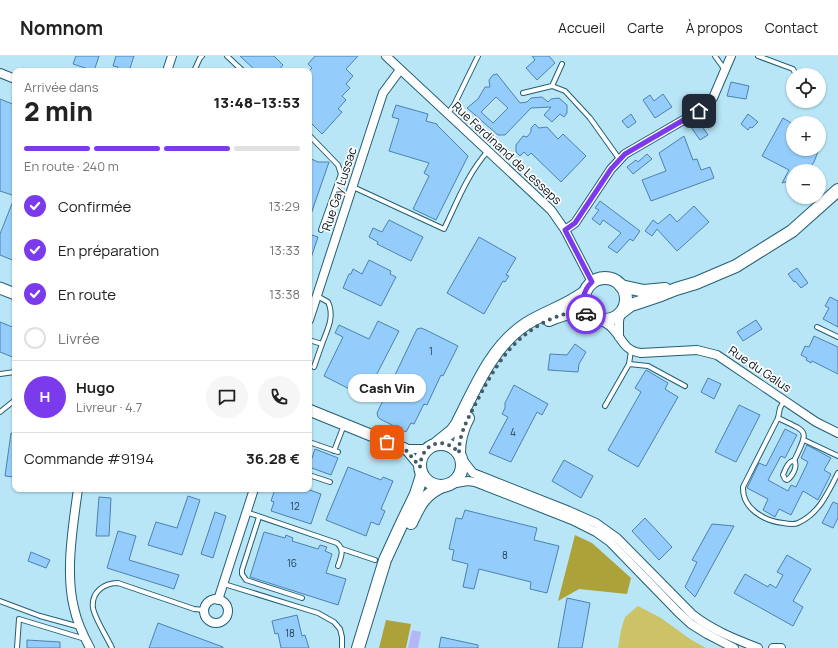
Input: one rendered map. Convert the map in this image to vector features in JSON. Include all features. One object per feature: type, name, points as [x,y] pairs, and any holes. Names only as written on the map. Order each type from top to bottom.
[{"type":"main road","points":[[366,648],[392,563],[403,539],[424,500],[433,490],[456,480],[461,474],[462,467],[459,445],[463,428],[493,372],[510,348],[533,329],[562,314],[582,312],[594,318],[611,320],[631,305],[696,283],[723,272],[756,255],[803,223],[838,190]]},
{"type":"main road","points":[[358,648],[385,560],[416,494],[421,471],[420,460],[432,446],[452,431],[486,369],[509,338],[524,325],[551,310],[575,300],[589,287],[604,278],[611,279],[621,286],[625,292],[626,305],[622,313]]},
{"type":"main road","points":[[621,286],[644,290],[676,289]]},
{"type":"main road","points":[[589,287],[584,304],[594,318]]},
{"type":"main road","points":[[432,446],[450,445],[461,456]]},
{"type":"main road","points":[[421,471],[431,484],[446,485]]},
{"type":"street","points":[[168,68],[172,56]]},
{"type":"street","name":"Rue Ferdinand de Lesseps","points":[[386,56],[551,210],[565,230],[589,287]]},
{"type":"street","points":[[565,230],[575,223],[611,169],[625,154],[699,111],[713,98],[732,56]]},
{"type":"street","name":"Rue Gay Lussac","points":[[312,311],[383,93],[400,70]]},
{"type":"street","points":[[0,73],[12,78]]},
{"type":"street","points":[[0,288],[12,293]]},
{"type":"street","points":[[619,337],[619,322],[622,313]]},
{"type":"street","points":[[594,318],[610,326],[623,344],[631,351]]},
{"type":"street","name":"Rue du Galus","points":[[631,351],[641,353],[689,350],[711,353],[723,358],[816,422],[838,433]]},
{"type":"street","points":[[312,411],[405,449],[432,446]]},
{"type":"street","points":[[405,449],[421,471]]},
{"type":"street","points":[[461,456],[473,473],[596,523],[617,538],[692,615],[718,631],[758,648]]},
{"type":"street","points":[[446,485],[468,481],[475,482],[572,520],[596,532],[610,542],[691,624],[734,648]]},
{"type":"street","points":[[78,492],[70,573],[74,608],[80,628],[90,648]]},
{"type":"street","points":[[218,600],[253,492]]},
{"type":"street","points":[[218,600],[225,604],[227,610],[225,618],[216,623],[208,620],[204,610],[207,603],[218,600]]},
{"type":"street","points":[[773,648],[781,648]]},
{"type":"lane","points":[[195,68],[202,56]]},
{"type":"lane","points":[[226,56],[240,68]]},
{"type":"lane","points":[[447,113],[454,105],[478,56]]},
{"type":"lane","points":[[715,56],[725,70]]},
{"type":"lane","points":[[758,56],[790,68]]},
{"type":"lane","points":[[552,86],[562,64]]},
{"type":"lane","points":[[523,93],[552,86],[564,91],[590,118],[620,160]]},
{"type":"lane","points":[[312,138],[338,165],[341,174],[322,230]]},
{"type":"lane","points":[[352,187],[444,229],[467,182],[479,161],[488,150]]},
{"type":"lane","points":[[314,367],[330,322],[332,312],[328,302],[317,296]]},
{"type":"lane","points":[[817,327],[838,337]]},
{"type":"lane","points":[[312,341],[322,344]]},
{"type":"lane","points":[[606,406],[629,364],[631,351]]},
{"type":"lane","points":[[629,364],[648,366],[685,386]]},
{"type":"lane","points":[[0,374],[12,372]]},
{"type":"lane","points":[[784,400],[780,408],[778,418],[743,487],[744,497],[754,511],[773,522],[798,524],[816,511],[822,504],[838,472]]},
{"type":"lane","points":[[0,412],[12,402]]},
{"type":"lane","points":[[778,418],[801,429],[804,435],[804,440],[794,461]]},
{"type":"lane","points":[[312,443],[336,451],[345,424]]},
{"type":"lane","points":[[804,440],[838,456]]},
{"type":"lane","points":[[312,476],[330,482]]},
{"type":"lane","points":[[246,512],[338,543],[342,549],[342,555],[338,566]]},
{"type":"lane","points":[[259,517],[242,570],[244,578],[246,580],[302,598]]},
{"type":"lane","points":[[342,549],[375,560]]},
{"type":"lane","points":[[112,648],[93,608],[93,599],[97,591],[104,585],[118,583],[194,609],[204,610]]},
{"type":"lane","points":[[223,584],[318,613],[334,622],[340,629],[342,648]]},
{"type":"lane","points":[[0,601],[40,616],[80,628]]},
{"type":"lane","points":[[17,648],[19,619],[86,640]]},
{"type":"shaded area","points":[[575,535],[592,543],[631,578],[627,594],[579,589],[558,601]]},
{"type":"shaded area","points":[[638,606],[661,618],[690,639],[706,648],[618,648],[625,617]]},
{"type":"shaded area","points":[[386,620],[411,624],[406,648],[379,648]]},
{"type":"water","points":[[412,630],[421,632],[418,648],[408,648]]},
{"type":"building","points":[[76,56],[99,56],[95,68],[85,68],[73,64]]},
{"type":"building","points":[[116,56],[134,56],[130,68],[118,68],[113,66]]},
{"type":"building","points":[[240,56],[274,56],[283,65],[280,68],[253,68]]},
{"type":"building","points":[[315,56],[358,56],[346,69],[353,76],[346,84],[350,88],[342,96],[346,100],[338,109],[342,112],[322,134],[312,124],[312,68],[308,64]]},
{"type":"building","points":[[532,56],[549,56],[555,63],[537,80],[526,68],[535,60]]},
{"type":"building","points":[[497,74],[520,103],[527,102],[531,98],[542,97],[548,102],[551,99],[559,98],[567,105],[567,113],[564,117],[560,114],[552,122],[544,115],[551,107],[531,108],[505,135],[498,135],[467,108],[478,99],[485,87],[490,87],[489,80],[493,75]],"holes":[[[496,97],[508,108],[493,123],[481,112]]]},
{"type":"building","points":[[731,82],[749,86],[746,99],[727,96]]},
{"type":"building","points":[[663,94],[672,107],[655,118],[643,100],[650,95],[654,101]]},
{"type":"building","points":[[0,99],[12,104],[12,195],[0,191]]},
{"type":"building","points":[[396,105],[428,114],[426,121],[437,124],[468,156],[436,220],[413,209],[429,176],[424,173],[429,163],[389,151],[399,119],[392,117]]},
{"type":"building","points":[[631,114],[636,122],[628,128],[622,121]]},
{"type":"building","points":[[748,114],[758,122],[748,130],[741,124]]},
{"type":"building","points":[[783,118],[786,120],[786,156],[816,156],[812,164],[786,164],[786,168],[762,156]]},
{"type":"building","points":[[699,122],[708,135],[700,140],[691,127]]},
{"type":"building","points":[[535,124],[539,128],[547,127],[558,139],[563,134],[586,156],[561,182],[531,153],[528,156],[524,152],[520,156],[516,152],[516,145],[523,136],[527,137],[531,132],[531,128]]},
{"type":"building","points":[[684,136],[693,160],[697,159],[701,170],[710,167],[714,178],[651,201],[642,180],[666,171],[659,153]]},
{"type":"building","points":[[647,154],[652,159],[633,174],[627,167],[636,160],[638,162]]},
{"type":"building","points":[[312,159],[318,162],[329,162],[312,211]]},
{"type":"building","points":[[786,176],[786,182],[782,183]]},
{"type":"building","points":[[600,201],[640,231],[633,241],[630,239],[617,253],[608,247],[621,233],[603,220],[600,225],[592,219],[599,210],[595,208]]},
{"type":"building","points":[[12,204],[12,260],[0,255],[0,234]]},
{"type":"building","points":[[694,206],[709,222],[677,251],[657,229],[652,236],[645,231],[653,220],[658,224],[670,214],[677,222]]},
{"type":"building","points":[[389,220],[423,237],[411,261],[377,244],[378,242],[369,237],[373,228],[382,232]]},
{"type":"building","points":[[312,235],[318,237],[312,255]]},
{"type":"building","points":[[479,237],[516,258],[506,275],[509,276],[505,282],[503,281],[484,314],[447,293]]},
{"type":"building","points":[[369,260],[391,271],[390,274],[396,277],[381,306],[343,288],[349,274],[351,274],[353,269],[362,274]]},
{"type":"building","points":[[797,268],[808,283],[801,288],[788,274]]},
{"type":"building","points":[[830,297],[838,301],[838,327],[823,319],[829,308],[825,306]]},
{"type":"building","points":[[756,320],[762,329],[743,341],[737,332]]},
{"type":"building","points":[[378,321],[399,331],[365,397],[324,376],[343,337],[335,333],[339,325],[369,339]]},
{"type":"building","points":[[0,322],[12,327],[12,357],[0,352]]},
{"type":"building","points":[[421,328],[458,346],[443,376],[441,375],[427,405],[424,404],[414,424],[411,423],[406,432],[380,419],[377,413],[417,329]]},
{"type":"building","points":[[814,336],[838,347],[838,374],[812,361],[811,363],[806,360],[807,358],[801,355],[805,346],[809,347]]},
{"type":"building","points":[[575,344],[586,352],[579,364],[578,372],[548,370],[550,354],[567,355]]},
{"type":"building","points":[[646,370],[668,383],[665,389],[678,397],[638,467],[608,450],[641,392],[635,388]]},
{"type":"building","points":[[708,378],[721,384],[714,399],[701,392]]},
{"type":"building","points":[[514,385],[548,404],[542,415],[537,412],[511,462],[489,453],[508,417],[502,414],[505,408],[505,403]]},
{"type":"building","points":[[739,405],[760,415],[736,462],[715,452]]},
{"type":"building","points":[[785,429],[797,435],[785,458],[781,456],[768,480],[788,491],[791,485],[796,487],[808,462],[801,458],[807,445],[831,458],[824,470],[831,474],[818,500],[803,491],[791,515],[779,509],[775,517],[763,510],[768,499],[747,488],[759,463],[766,466]]},
{"type":"building","points":[[11,433],[12,477],[5,476]]},
{"type":"building","points":[[315,449],[338,458],[331,475],[312,468],[312,458]]},
{"type":"building","points":[[564,460],[593,476],[581,498],[552,481]]},
{"type":"building","points":[[348,467],[381,480],[383,477],[393,481],[381,509],[385,511],[379,525],[371,522],[366,536],[326,520]]},
{"type":"building","points":[[312,491],[321,494],[311,524],[271,511],[274,502],[271,501],[274,492],[312,492]]},
{"type":"building","points":[[188,496],[200,500],[182,555],[148,545],[156,522],[177,528]]},
{"type":"building","points":[[99,497],[111,498],[109,536],[96,536]]},
{"type":"building","points":[[833,502],[838,504],[838,518],[833,528],[822,523]]},
{"type":"building","points":[[465,510],[537,528],[534,540],[559,546],[547,593],[530,589],[531,582],[479,569],[474,589],[463,587],[468,564],[452,560],[454,550],[449,549],[456,518],[462,519]]},
{"type":"building","points":[[215,512],[226,516],[213,558],[201,554]]},
{"type":"building","points":[[645,518],[672,547],[659,560],[632,531]]},
{"type":"building","points":[[712,524],[734,526],[695,597],[685,587],[697,562],[692,560]]},
{"type":"building","points":[[118,531],[136,536],[129,560],[179,575],[174,589],[107,568]]},
{"type":"building","points":[[264,532],[285,538],[286,535],[293,538],[292,541],[318,549],[320,545],[327,547],[325,551],[332,554],[326,573],[346,579],[338,605],[250,577]]},
{"type":"building","points":[[31,552],[50,560],[46,568],[28,561]]},
{"type":"building","points":[[787,555],[811,569],[793,601],[803,607],[793,626],[734,593],[745,574],[768,587],[770,584],[776,588],[783,575],[777,572]]},
{"type":"building","points":[[567,598],[590,603],[582,648],[558,648]]},
{"type":"building","points":[[297,615],[302,636],[305,635],[309,648],[281,648],[278,633],[275,634],[272,621]]},
{"type":"building","points":[[158,623],[223,647],[223,648],[149,648]]},
{"type":"building","points":[[441,637],[478,645],[478,648],[439,648]]},
{"type":"building","points":[[27,640],[60,642],[60,648],[27,648]]},
{"type":"way so far","points":[[387,442],[405,449],[420,467],[422,454],[426,449],[432,446],[444,443],[455,448],[459,453],[459,445],[463,428],[493,372],[510,348],[521,338],[546,321],[570,312],[582,312],[586,314]]},
{"type":"place","name":"Cash Vin","points":[[387,442]]},
{"type":"route","points":[[586,314],[589,314],[586,310],[583,298],[587,288],[592,282],[565,230],[575,223],[611,169],[625,154],[699,111]]}]
